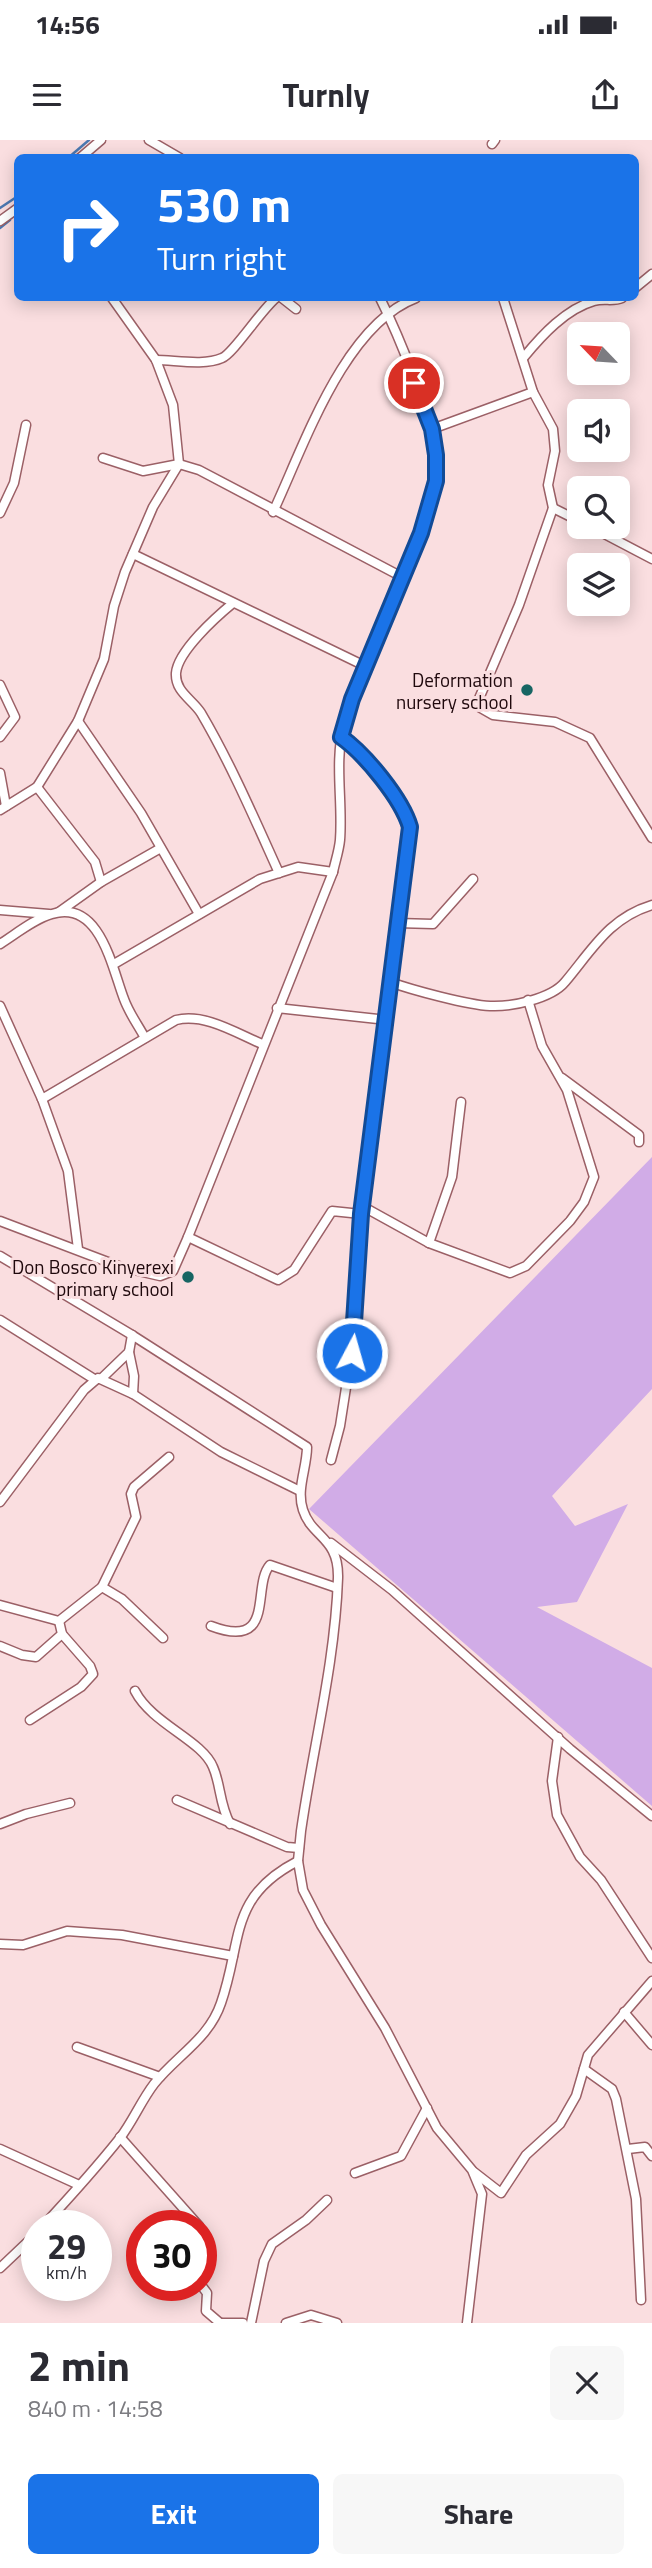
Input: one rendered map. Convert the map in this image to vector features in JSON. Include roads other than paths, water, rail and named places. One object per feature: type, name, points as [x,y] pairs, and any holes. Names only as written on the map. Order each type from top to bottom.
[{"type":"street","points":[[85,154],[101,140]]},
{"type":"street","points":[[149,140],[173,154]]},
{"type":"street","points":[[0,773],[3,808],[37,787],[78,721],[104,659],[114,606],[133,554],[153,508],[179,464],[173,405],[156,360],[114,301]]},
{"type":"street","points":[[156,360],[212,360],[225,357],[261,310],[272,301]]},
{"type":"street","points":[[286,301],[296,309]]},
{"type":"street","points":[[0,1220],[121,1267],[160,1276],[173,1271],[188,1237],[262,1044],[333,872],[340,842],[341,737],[352,699],[404,578],[429,510],[436,481],[432,429],[381,301]]},
{"type":"street","points":[[273,512],[341,371],[387,313],[410,301]]},
{"type":"street","points":[[504,301],[533,392],[555,440],[548,485],[553,508],[519,605],[478,701],[479,707],[493,715],[555,722],[590,738],[652,838]]},
{"type":"street","points":[[524,357],[550,329],[568,315],[596,301]]},
{"type":"street","points":[[432,429],[533,392]]},
{"type":"street","points":[[0,513],[14,483],[26,425]]},
{"type":"street","points":[[103,458],[143,471],[179,464],[211,475],[273,512],[404,578]]},
{"type":"street","points":[[553,508],[567,515]]},
{"type":"street","points":[[614,539],[652,559]]},
{"type":"street","points":[[133,554],[367,667]]},
{"type":"street","points":[[233,603],[211,621],[180,663],[176,671],[177,687],[200,710],[279,873]]},
{"type":"street","points":[[0,685],[15,717],[0,737]]},
{"type":"street","points":[[78,721],[141,813],[159,849],[199,914]]},
{"type":"street","points":[[331,1460],[340,1426],[353,1341],[362,1210],[409,823],[363,757],[341,737]]},
{"type":"street","points":[[37,787],[95,862],[101,882]]},
{"type":"street","points":[[0,944],[159,849]]},
{"type":"street","points":[[114,964],[260,879],[298,867],[333,872]]},
{"type":"street","points":[[397,923],[433,924],[473,879]]},
{"type":"street","points":[[390,982],[482,1006],[528,1000],[561,987],[603,933],[626,916],[652,905]]},
{"type":"street","points":[[0,910],[71,912],[86,918],[114,964],[125,1002],[145,1038]]},
{"type":"street","points":[[188,1237],[278,1280],[294,1270],[328,1214],[337,1210],[362,1210],[429,1243],[492,1268],[514,1273],[526,1266],[570,1221],[584,1202],[594,1176],[562,1077],[542,1046],[528,1000]]},
{"type":"street","points":[[0,1006],[42,1099],[68,1171],[78,1249]]},
{"type":"street","points":[[277,1008],[387,1020]]},
{"type":"street","points":[[42,1099],[176,1020],[188,1017],[213,1023],[262,1044]]},
{"type":"street","points":[[562,1077],[639,1135],[639,1142]]},
{"type":"street","points":[[429,1243],[452,1177],[461,1102]]},
{"type":"street","points":[[0,1256],[132,1335],[306,1445],[300,1491],[304,1512],[329,1541],[392,1590],[652,1816]]},
{"type":"street","points":[[0,1320],[98,1379],[133,1394],[221,1452],[300,1491]]},
{"type":"street","points":[[132,1335],[129,1352],[133,1394]]},
{"type":"street","points":[[1,1500],[98,1379],[129,1352]]},
{"type":"street","points":[[58,1621],[102,1587],[136,1517],[131,1494],[134,1487],[169,1457]]},
{"type":"street","points":[[329,1541],[337,1565],[333,1644],[299,1848],[298,1861],[303,1889],[321,1925],[385,2028],[437,2128],[472,2170],[500,2193],[526,2155],[560,2124],[576,2096],[588,2054],[624,2011],[649,1992],[652,1981]]},
{"type":"street","points":[[211,1626],[226,1632],[241,1630],[255,1619],[261,1610],[265,1573],[270,1565],[337,1588]]},
{"type":"street","points":[[102,1587],[121,1599],[163,1638]]},
{"type":"street","points":[[0,1605],[58,1621]]},
{"type":"street","points":[[30,1720],[81,1687],[93,1674],[90,1666],[62,1634],[58,1621]]},
{"type":"street","points":[[0,1646],[22,1655],[36,1657],[62,1634]]},
{"type":"street","points":[[135,1691],[159,1721],[189,1743],[213,1767],[222,1809],[230,1824]]},
{"type":"street","points":[[558,1737],[552,1781],[557,1815],[580,1857],[601,1880],[652,1958]]},
{"type":"street","points":[[177,1800],[287,1847],[299,1848]]},
{"type":"street","points":[[0,1824],[26,1814],[70,1803]]},
{"type":"street","points":[[57,2210],[120,2137],[160,2077],[211,2026],[221,2004],[242,1915],[253,1898],[276,1873],[298,1861]]},
{"type":"street","points":[[0,1944],[23,1945],[67,1931],[122,1935],[233,1956]]},
{"type":"street","points":[[624,2011],[652,2045]]},
{"type":"street","points":[[77,2048],[160,2077]]},
{"type":"street","points":[[584,2069],[612,2089],[628,2149],[636,2199],[641,2300]]},
{"type":"street","points":[[355,2173],[401,2156],[427,2108]]},
{"type":"street","points":[[120,2137],[185,2210]]},
{"type":"street","points":[[628,2149],[645,2147],[652,2156]]},
{"type":"street","points":[[0,2148],[79,2185]]},
{"type":"street","points":[[467,2323],[482,2211],[482,2194],[472,2170]]},
{"type":"street","points":[[251,2323],[267,2251],[327,2200]]},
{"type":"street","points":[[0,2268],[21,2248]]},
{"type":"street","points":[[207,2301],[206,2311],[220,2323],[243,2323]]},
{"type":"street","points":[[286,2323],[311,2315],[337,2323]]},
{"type":"waterway","points":[[73,154],[89,140]]},
{"type":"waterway","points":[[0,208],[14,199]]},
{"type":"waterway","points":[[0,228],[10,220]]},
{"type":"place","name":"Deformation nursery school","points":[[527,690]]},
{"type":"place","name":"Don Bosco Kinyerexi primary school","points":[[188,1277]]}]
